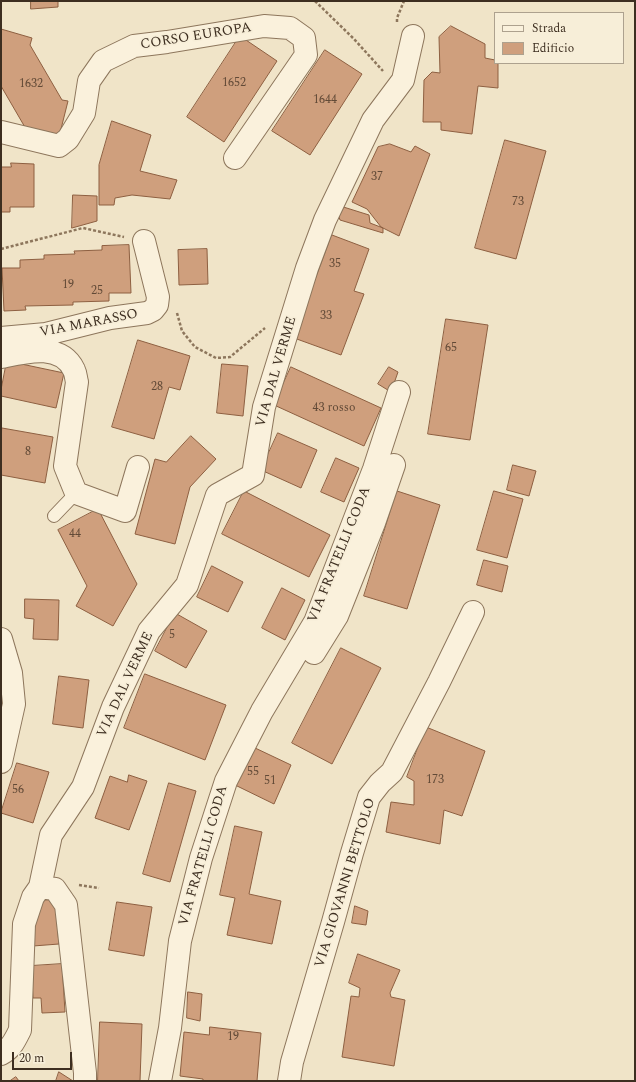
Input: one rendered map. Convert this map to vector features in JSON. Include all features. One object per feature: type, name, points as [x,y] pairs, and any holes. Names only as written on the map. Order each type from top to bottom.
[{"type":"street","name":"CORSO EUROPA","points":[[1,132],[59,146],[68,139],[84,113],[89,81],[103,62],[134,46],[264,26],[290,28],[304,38],[306,54],[235,158]]},
{"type":"street","name":"VIA DAL VERME","points":[[40,887],[51,835],[83,787],[113,707],[149,631],[187,585],[217,496],[253,475],[264,407],[307,268],[339,189],[373,120],[403,80],[413,36]]},
{"type":"street","name":"VIA MARASSO","points":[[1,338],[46,334],[110,318],[147,313],[153,310],[157,305],[158,297],[144,241]]},
{"type":"street","points":[[1,357],[42,350],[64,356],[74,370],[77,382],[64,466],[76,493],[125,511],[138,467]]},
{"type":"street","name":"VIA FRATELLI CODA","points":[[160,1081],[170,1028],[180,941],[201,858],[226,781],[262,711],[315,622],[374,469],[400,392]]},
{"type":"street","name":"VIA FRATELLI CODA","points":[[262,711],[272,710],[283,706],[336,616],[374,523],[394,465]]},
{"type":"street","name":"VIA GIOVANNI BETTOLO","points":[[289,1081],[292,1062],[369,797],[380,783],[392,772],[439,682],[473,612]]},
{"type":"street","points":[[1,639],[11,673],[14,704],[1,761]]},
{"type":"street","points":[[1,1054],[7,1051],[14,1042],[20,1030],[24,924],[33,897],[40,887],[55,889],[66,906],[85,1066],[85,1081]]},
{"type":"lane","points":[[54,516],[76,493]]},
{"type":"path","points":[[315,1],[354,39],[387,76]]},
{"type":"path","points":[[1,249],[83,228],[144,241]]},
{"type":"path","points":[[176,309],[182,331],[186,336],[195,347],[216,358],[230,357],[270,323]]},
{"type":"building","points":[[31,1],[58,1],[58,7],[31,9]]},
{"type":"building","points":[[451,26],[485,44],[485,58],[494,60],[494,64],[498,64],[498,88],[478,86],[472,134],[441,130],[441,122],[423,122],[424,80],[432,72],[440,73],[439,37]]},
{"type":"building","points":[[1,29],[32,38],[30,45],[62,100],[68,101],[59,137],[26,129],[1,86]]},
{"type":"building","points":[[240,36],[277,61],[224,142],[187,117]]},
{"type":"building","points":[[325,50],[362,74],[310,155],[272,131]]},
{"type":"building","points":[[112,121],[151,135],[140,171],[177,180],[170,199],[132,195],[115,198],[114,205],[99,205],[99,165]]},
{"type":"building","points":[[505,140],[546,151],[516,259],[475,248]]},
{"type":"building","points":[[390,144],[411,152],[415,146],[430,154],[399,236],[381,227],[367,209],[352,202],[378,147]]},
{"type":"building","points":[[11,163],[34,164],[34,207],[10,207],[10,212],[1,212],[1,167],[11,167]]},
{"type":"building","points":[[73,195],[97,196],[97,221],[72,228]]},
{"type":"building","points":[[337,205],[369,215],[370,223],[383,228],[383,233],[340,220],[336,208]]},
{"type":"building","points":[[332,235],[369,249],[354,291],[364,294],[341,355],[294,338]]},
{"type":"building","points":[[129,245],[131,293],[109,293],[109,301],[73,302],[73,305],[25,306],[26,310],[4,311],[2,268],[20,268],[20,260],[44,259],[44,255],[75,254],[74,251],[102,250],[102,246]]},
{"type":"building","points":[[207,249],[208,284],[179,285],[178,250]]},
{"type":"building","points":[[446,319],[488,325],[470,440],[428,434]]},
{"type":"building","points":[[138,340],[190,356],[180,390],[169,387],[154,439],[112,427]]},
{"type":"building","points":[[7,361],[64,373],[56,408],[1,396]]},
{"type":"building","points":[[222,364],[248,366],[243,416],[217,413]]},
{"type":"building","points":[[291,367],[381,408],[364,446],[274,405]]},
{"type":"building","points":[[389,367],[398,372],[391,392],[378,384]]},
{"type":"building","points":[[2,428],[53,437],[45,483],[1,475]]},
{"type":"building","points":[[278,433],[317,450],[301,488],[261,470]]},
{"type":"building","points":[[191,436],[216,459],[190,487],[175,544],[135,534],[155,459],[166,462]]},
{"type":"building","points":[[336,458],[359,468],[344,502],[321,492]]},
{"type":"building","points":[[513,465],[536,471],[529,496],[507,490]]},
{"type":"building","points":[[244,491],[330,535],[309,577],[222,534]]},
{"type":"building","points":[[397,491],[440,505],[407,609],[364,596]]},
{"type":"building","points":[[494,491],[523,499],[507,558],[477,550]]},
{"type":"building","points":[[98,509],[137,584],[113,626],[76,606],[87,586],[58,530]]},
{"type":"building","points":[[484,560],[508,566],[502,592],[477,585]]},
{"type":"building","points":[[212,566],[243,582],[228,612],[197,597]]},
{"type":"building","points":[[282,588],[305,600],[285,640],[262,628]]},
{"type":"building","points":[[25,599],[59,600],[58,640],[33,639],[34,619],[25,618]]},
{"type":"building","points":[[175,613],[207,631],[186,668],[155,651]]},
{"type":"building","points":[[341,648],[381,668],[332,764],[292,743]]},
{"type":"building","points":[[145,674],[226,705],[205,760],[124,728]]},
{"type":"building","points":[[59,676],[89,680],[83,728],[53,724]]},
{"type":"building","points":[[426,727],[485,751],[462,816],[444,810],[440,844],[386,832],[391,802],[414,805],[414,781],[407,777]]},
{"type":"building","points":[[253,747],[291,765],[274,804],[235,785]]},
{"type":"building","points":[[17,763],[49,772],[33,823],[1,813]]},
{"type":"building","points":[[129,775],[147,781],[129,830],[95,818],[110,776],[127,782]]},
{"type":"building","points":[[169,783],[196,791],[170,882],[143,874]]},
{"type":"building","points":[[235,826],[262,832],[249,894],[281,901],[272,944],[227,935],[235,898],[220,895]]},
{"type":"building","points":[[55,900],[59,944],[33,946],[30,916],[36,901]]},
{"type":"building","points":[[117,902],[152,907],[144,956],[109,950]]},
{"type":"building","points":[[355,906],[368,911],[366,925],[352,923]]},
{"type":"building","points":[[358,954],[400,970],[390,993],[391,997],[405,1000],[394,1066],[342,1057],[351,996],[359,997],[360,988],[349,983]]},
{"type":"building","points":[[62,964],[65,1012],[42,1013],[41,998],[33,998],[31,966]]},
{"type":"building","points":[[188,992],[202,994],[200,1021],[187,1018]]},
{"type":"building","points":[[100,1022],[142,1024],[140,1081],[98,1081]]},
{"type":"building","points":[[210,1027],[261,1033],[257,1081],[203,1081],[203,1079],[180,1076],[184,1032],[209,1035]]},
{"type":"building","points":[[59,1072],[73,1081],[56,1081]]},
{"type":"building","points":[[16,1077],[19,1081],[10,1081]]}]
